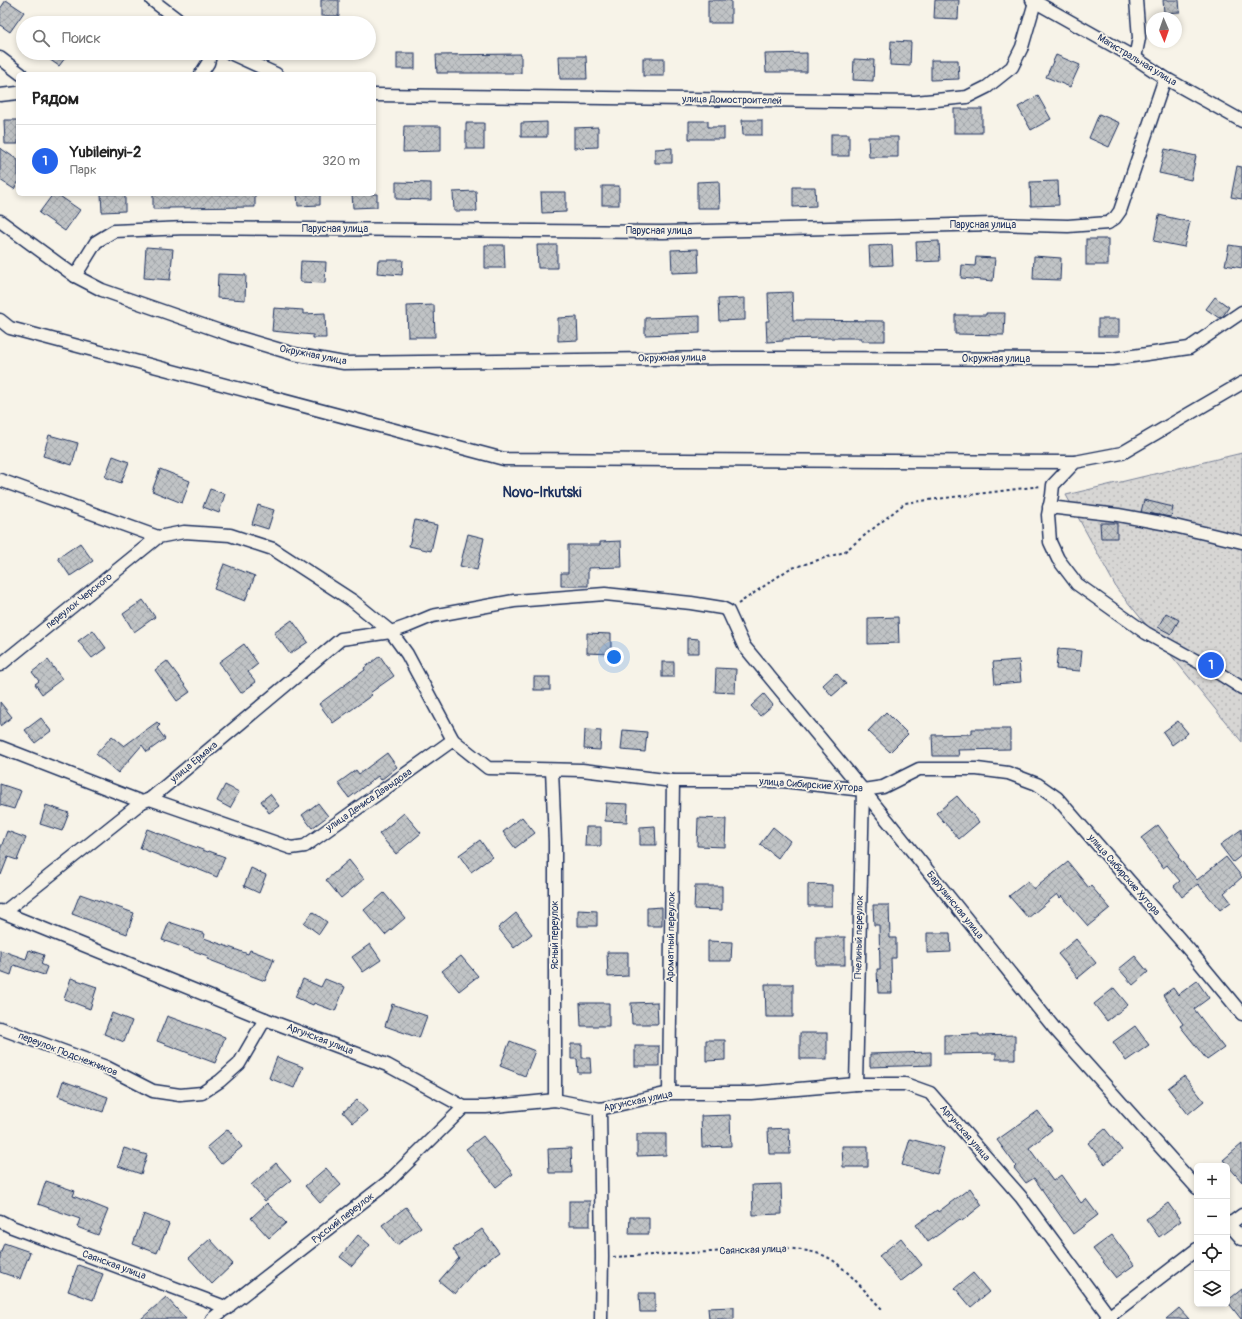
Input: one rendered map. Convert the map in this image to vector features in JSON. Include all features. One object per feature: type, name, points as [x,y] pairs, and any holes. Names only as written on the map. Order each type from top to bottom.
[{"type":"street","points":[[152,0],[173,16]]},
{"type":"street","points":[[1135,58],[1139,38],[1136,0]]},
{"type":"street","name":"Магистральная улица","points":[[1034,1],[1135,58],[1165,78],[1242,121]]},
{"type":"street","name":"улица Домостроителей","points":[[376,95],[915,102],[967,97],[988,87],[1012,67],[1022,47],[1034,1]]},
{"type":"street","points":[[0,58],[18,72]]},
{"type":"street","points":[[202,72],[209,60]]},
{"type":"street","points":[[245,60],[272,72]]},
{"type":"street","name":"Парусная улица","points":[[75,276],[96,242],[114,231],[186,228],[663,232],[995,224],[1068,226],[1108,223],[1115,218],[1120,211],[1165,78]]},
{"type":"street","points":[[0,95],[16,94]]},
{"type":"street","name":"Окружная улица","points":[[0,221],[75,276],[102,290],[234,336],[294,354],[344,362],[723,358],[1112,359],[1189,348],[1242,312]]},
{"type":"street","points":[[0,320],[10,328],[504,459],[1075,462],[1122,453],[1242,383]]},
{"type":"street","points":[[1075,462],[1053,485],[1048,515],[1050,542],[1058,558],[1077,584],[1146,633],[1220,674],[1242,688]]},
{"type":"street","points":[[0,480],[158,537],[184,532],[230,535],[273,549],[353,601],[391,632],[407,654],[453,740],[488,768],[552,770]]},
{"type":"street","points":[[1049,507],[1118,514],[1242,542]]},
{"type":"street","name":"переулок Черского","points":[[0,665],[158,537]]},
{"type":"street","name":"улица Ермака","points":[[2,912],[146,800],[341,639],[391,632],[432,616],[514,600],[605,594],[722,608],[728,611]]},
{"type":"street","name":"Баргузинская улица","points":[[728,611],[744,646],[1055,1029],[1194,1185]]},
{"type":"street","name":"улица Дениса Давыдова","points":[[0,747],[146,800],[291,848],[305,846],[453,740]]},
{"type":"street","name":"улица Сибирские Хутора","points":[[552,770],[582,770],[673,781],[784,781],[862,790],[883,787],[919,769],[977,769],[1008,773],[1037,784],[1057,798],[1190,951],[1242,1014]]},
{"type":"street","name":"Ясный переулок","points":[[552,770],[555,842],[554,1100]]},
{"type":"street","name":"Ароматный переулок","points":[[669,1093],[673,781]]},
{"type":"street","name":"Пчелиный переулок","points":[[856,1084],[862,790]]},
{"type":"street","name":"Аргунская улица","points":[[2,912],[265,1019],[387,1064],[464,1107],[486,1107],[554,1100],[600,1109],[669,1093],[751,1093],[856,1084],[905,1084],[930,1093],[1021,1197],[1109,1318]]},
{"type":"street","name":"переулок Подснежников","points":[[0,1028],[106,1067],[153,1091],[180,1095],[202,1093],[225,1077],[239,1064],[265,1019]]},
{"type":"street","name":"Русский переулок","points":[[212,1319],[388,1182],[464,1107]]},
{"type":"street","points":[[600,1109],[602,1257],[601,1319]]},
{"type":"street","points":[[1230,1223],[1242,1215]]},
{"type":"street","name":"Саянская улица","points":[[0,1221],[12,1227],[228,1308]]},
{"type":"street","points":[[1230,1226],[1242,1239]]},
{"type":"street","points":[[1109,1318],[1194,1251]]},
{"type":"path","points":[[728,611],[789,569],[844,552],[905,503],[1053,485]]},
{"type":"path","name":"Саянская улица","points":[[602,1257],[787,1248],[810,1251],[827,1257],[840,1266],[882,1309]]},
{"type":"shaded area","points":[[1242,453],[1242,742],[1117,589],[1066,495]]},
{"type":"building","points":[[6,0],[24,12],[21,16],[16,16],[16,23],[10,32],[0,25],[0,9]]},
{"type":"building","points":[[321,0],[339,0],[339,16],[321,16]]},
{"type":"building","points":[[708,0],[731,0],[731,23],[708,23]]},
{"type":"building","points":[[935,0],[959,0],[958,19],[934,18]]},
{"type":"building","points":[[1163,0],[1179,0],[1180,12],[1164,12]]},
{"type":"building","points":[[891,41],[911,42],[910,66],[890,65]]},
{"type":"building","points":[[397,53],[415,53],[415,69],[397,69]]},
{"type":"building","points":[[807,53],[807,72],[766,72],[765,54]]},
{"type":"building","points":[[521,54],[521,73],[437,73],[436,55]]},
{"type":"building","points":[[1056,55],[1080,65],[1070,87],[1046,77]]},
{"type":"building","points":[[559,56],[586,56],[587,79],[560,79]]},
{"type":"building","points":[[643,58],[664,58],[664,76],[643,76]]},
{"type":"building","points":[[854,59],[874,60],[873,81],[853,80]]},
{"type":"building","points":[[50,60],[64,60],[59,66]]},
{"type":"building","points":[[931,60],[958,60],[959,79],[931,80]]},
{"type":"building","points":[[1038,96],[1051,119],[1031,130],[1018,107]]},
{"type":"building","points":[[954,109],[982,109],[982,133],[954,133]]},
{"type":"building","points":[[1099,114],[1120,123],[1109,147],[1089,138]]},
{"type":"building","points":[[4,120],[16,120],[16,144],[5,144]]},
{"type":"building","points":[[742,120],[762,120],[762,135],[743,135]]},
{"type":"building","points":[[689,121],[708,121],[708,127],[724,127],[724,139],[689,139]]},
{"type":"building","points":[[547,122],[547,137],[521,137],[521,123]]},
{"type":"building","points":[[466,123],[484,123],[484,149],[466,149]]},
{"type":"building","points":[[404,126],[441,126],[441,151],[403,152]]},
{"type":"building","points":[[598,127],[598,147],[574,148],[574,128]]},
{"type":"building","points":[[831,134],[849,134],[849,156],[831,156]]},
{"type":"building","points":[[868,137],[898,137],[898,157],[869,157]]},
{"type":"building","points":[[0,148],[16,159],[16,186],[14,189],[0,180]]},
{"type":"building","points":[[672,148],[672,163],[655,163],[655,149]]},
{"type":"building","points":[[1165,149],[1196,156],[1191,180],[1159,173]]},
{"type":"building","points":[[1237,166],[1242,167],[1242,199],[1231,197]]},
{"type":"building","points":[[719,181],[720,208],[697,208],[697,182]]},
{"type":"building","points":[[1058,181],[1059,205],[1031,206],[1030,182]]},
{"type":"building","points":[[396,182],[431,183],[431,200],[396,199]]},
{"type":"building","points":[[602,186],[619,186],[619,205],[602,205]]},
{"type":"building","points":[[793,187],[815,187],[816,206],[793,207]]},
{"type":"building","points":[[476,191],[477,211],[454,211],[453,192]]},
{"type":"building","points":[[541,192],[566,192],[566,212],[542,213]]},
{"type":"building","points":[[377,194],[377,207],[353,208],[352,196],[376,196]]},
{"type":"building","points":[[52,196],[60,196],[80,210],[65,231],[39,213]]},
{"type":"building","points":[[101,196],[125,196],[125,211],[102,212]]},
{"type":"building","points":[[153,196],[255,196],[255,207],[153,209]]},
{"type":"building","points":[[297,196],[320,196],[320,205],[298,206]]},
{"type":"building","points":[[1159,215],[1190,222],[1184,247],[1154,241]]},
{"type":"building","points":[[1086,239],[1108,239],[1108,265],[1086,265]]},
{"type":"building","points":[[939,241],[940,261],[917,262],[916,242]]},
{"type":"building","points":[[485,245],[504,245],[505,268],[485,268]]},
{"type":"building","points":[[537,245],[557,245],[557,268],[538,268]]},
{"type":"building","points":[[892,245],[893,265],[870,266],[869,246]]},
{"type":"building","points":[[1229,245],[1242,247],[1242,268],[1225,265]]},
{"type":"building","points":[[146,247],[173,249],[170,280],[144,278]]},
{"type":"building","points":[[698,249],[699,272],[672,273],[671,250]]},
{"type":"building","points":[[1034,256],[1061,258],[1060,280],[1033,279]]},
{"type":"building","points":[[976,257],[995,258],[993,281],[961,278],[962,265],[975,266]]},
{"type":"building","points":[[378,260],[403,260],[402,275],[377,273]]},
{"type":"building","points":[[301,261],[326,262],[325,283],[300,282]]},
{"type":"building","points":[[218,274],[246,275],[245,300],[217,298]]},
{"type":"building","points":[[792,292],[793,320],[885,321],[885,341],[861,341],[861,338],[823,338],[783,339],[783,341],[767,342],[766,321],[769,321],[768,293]]},
{"type":"building","points":[[1215,297],[1229,307],[1223,316],[1219,318],[1206,309]]},
{"type":"building","points":[[745,298],[745,320],[719,321],[718,299]]},
{"type":"building","points":[[434,305],[435,337],[408,337],[407,306]]},
{"type":"building","points":[[274,308],[303,310],[303,314],[325,313],[326,338],[313,338],[313,335],[272,331]]},
{"type":"building","points":[[986,313],[1005,313],[1004,335],[955,334],[955,315],[986,315]]},
{"type":"building","points":[[700,316],[700,333],[645,335],[645,318]]},
{"type":"building","points":[[577,317],[578,340],[558,341],[558,318]]},
{"type":"building","points":[[1098,319],[1119,319],[1119,336],[1098,336]]},
{"type":"building","points":[[49,435],[78,443],[72,465],[43,456]]},
{"type":"building","points":[[113,456],[129,462],[121,483],[105,477]]},
{"type":"building","points":[[160,469],[190,481],[182,503],[152,491]]},
{"type":"building","points":[[210,489],[225,494],[219,513],[203,507]]},
{"type":"building","points":[[1144,500],[1173,507],[1171,517],[1141,512]]},
{"type":"building","points":[[258,505],[274,510],[268,529],[252,524]]},
{"type":"building","points":[[415,520],[437,525],[431,551],[409,546]]},
{"type":"building","points":[[1100,523],[1117,523],[1117,538],[1101,538]]},
{"type":"building","points":[[468,534],[484,538],[477,570],[460,566]]},
{"type":"building","points":[[621,541],[622,567],[588,568],[588,586],[561,586],[561,573],[568,573],[568,545],[600,545],[600,542]]},
{"type":"building","points":[[80,543],[93,561],[70,576],[58,558]]},
{"type":"building","points":[[224,564],[255,576],[245,601],[214,589]]},
{"type":"building","points":[[143,600],[155,617],[134,632],[123,614]]},
{"type":"building","points":[[1166,613],[1179,620],[1171,634],[1158,627]]},
{"type":"building","points":[[898,617],[899,643],[868,644],[868,618]]},
{"type":"building","points":[[292,620],[308,642],[290,654],[274,633]]},
{"type":"building","points":[[93,630],[106,648],[92,658],[78,641]]},
{"type":"building","points":[[587,633],[611,634],[611,654],[587,653]]},
{"type":"building","points":[[687,638],[699,639],[699,653],[687,653]]},
{"type":"building","points":[[244,644],[258,664],[248,672],[256,682],[241,693],[219,662]]},
{"type":"building","points":[[1058,649],[1082,651],[1080,671],[1056,669]]},
{"type":"building","points":[[380,656],[394,676],[370,693],[372,695],[333,723],[319,704],[365,670],[364,668]]},
{"type":"building","points":[[48,660],[62,679],[42,694],[35,684],[39,681],[32,672]]},
{"type":"building","points":[[1019,660],[1021,682],[995,684],[993,662]]},
{"type":"building","points":[[167,661],[190,692],[177,701],[155,670]]},
{"type":"building","points":[[662,662],[674,662],[674,677],[662,677]]},
{"type":"building","points":[[716,668],[736,669],[735,693],[715,692]]},
{"type":"building","points":[[836,673],[846,684],[832,696],[823,685]]},
{"type":"building","points":[[534,677],[550,677],[550,690],[534,690]]},
{"type":"building","points":[[764,694],[773,705],[760,716],[751,706]]},
{"type":"building","points":[[0,702],[12,717],[0,726]]},
{"type":"building","points":[[886,712],[908,734],[890,752],[868,731]]},
{"type":"building","points":[[41,718],[51,731],[35,743],[25,730]]},
{"type":"building","points":[[1178,721],[1188,733],[1172,745],[1163,732]]},
{"type":"building","points":[[157,722],[160,725],[157,728],[165,739],[147,752],[142,745],[118,773],[96,754],[112,736],[124,746]]},
{"type":"building","points":[[972,729],[1010,729],[1010,749],[958,750],[959,756],[933,756],[932,735],[972,734]]},
{"type":"building","points":[[585,730],[601,731],[600,750],[584,749]]},
{"type":"building","points":[[623,730],[647,732],[645,752],[621,750]]},
{"type":"building","points":[[387,753],[397,767],[381,780],[378,776],[349,798],[338,783],[356,770],[359,774]]},
{"type":"building","points":[[0,784],[21,791],[14,809],[0,805]]},
{"type":"building","points":[[225,785],[239,792],[230,808],[217,801]]},
{"type":"building","points":[[270,794],[279,806],[269,813],[261,801]]},
{"type":"building","points":[[957,796],[979,822],[959,839],[936,813]]},
{"type":"building","points":[[318,803],[328,816],[312,828],[302,815]]},
{"type":"building","points":[[606,803],[628,804],[627,822],[605,821]]},
{"type":"building","points":[[46,805],[69,813],[62,831],[40,824]]},
{"type":"building","points":[[404,813],[421,833],[396,854],[379,834]]},
{"type":"building","points":[[522,817],[535,833],[515,848],[503,832]]},
{"type":"building","points":[[698,818],[726,819],[725,847],[697,846]]},
{"type":"building","points":[[1158,825],[1180,855],[1178,857],[1197,880],[1226,857],[1242,877],[1224,893],[1231,902],[1220,910],[1198,884],[1182,897],[1174,886],[1180,881],[1167,865],[1163,868],[1141,838]]},
{"type":"building","points":[[655,826],[656,845],[640,845],[640,827]]},
{"type":"building","points":[[586,827],[601,827],[601,846],[585,846]]},
{"type":"building","points":[[773,827],[790,841],[778,858],[760,844]]},
{"type":"building","points":[[147,829],[225,857],[217,877],[140,848]]},
{"type":"building","points":[[1242,829],[1242,855],[1233,862],[1220,845]]},
{"type":"building","points":[[7,831],[26,838],[17,860],[8,857],[1,875],[0,850]]},
{"type":"building","points":[[480,840],[492,857],[471,872],[459,855]]},
{"type":"building","points":[[349,860],[364,879],[341,898],[326,880]]},
{"type":"building","points":[[1068,862],[1089,888],[1091,886],[1110,908],[1088,926],[1062,896],[1060,898],[1057,894],[1028,918],[1009,896],[1028,881],[1034,889]]},
{"type":"building","points":[[251,868],[266,875],[259,893],[244,886]]},
{"type":"building","points":[[808,884],[832,885],[832,906],[808,906]]},
{"type":"building","points":[[695,886],[722,886],[722,910],[694,909]]},
{"type":"building","points":[[384,893],[405,918],[385,935],[364,910]]},
{"type":"building","points":[[80,894],[134,913],[127,934],[72,914]]},
{"type":"building","points":[[873,905],[889,905],[890,938],[896,938],[896,958],[891,958],[892,993],[878,993],[877,969],[880,969],[879,925],[874,925]]},
{"type":"building","points":[[662,907],[662,926],[647,926],[647,908]]},
{"type":"building","points":[[578,910],[597,911],[597,926],[578,926]]},
{"type":"building","points":[[313,912],[327,922],[319,934],[304,923]]},
{"type":"building","points":[[516,913],[532,934],[514,948],[498,928]]},
{"type":"building","points":[[169,922],[205,934],[204,938],[248,954],[250,950],[274,959],[265,981],[207,959],[208,956],[162,940]]},
{"type":"building","points":[[927,933],[950,933],[951,952],[927,953]]},
{"type":"building","points":[[816,937],[845,937],[845,965],[816,965]]},
{"type":"building","points":[[1076,939],[1096,963],[1078,978],[1058,954]]},
{"type":"building","points":[[708,941],[732,942],[731,961],[708,961]]},
{"type":"building","points":[[370,944],[381,960],[363,972],[352,957]]},
{"type":"building","points":[[0,950],[26,959],[29,950],[44,955],[41,964],[47,967],[44,975],[14,965],[11,975],[0,971]]},
{"type":"building","points":[[607,952],[628,952],[628,976],[608,977]]},
{"type":"building","points":[[461,956],[478,976],[459,991],[442,971]]},
{"type":"building","points":[[1135,956],[1148,972],[1133,985],[1119,969]]},
{"type":"building","points":[[71,978],[97,987],[90,1009],[64,999]]},
{"type":"building","points":[[303,979],[321,987],[325,979],[345,987],[335,1011],[314,1003],[313,1005],[295,997]]},
{"type":"building","points":[[1197,981],[1209,998],[1194,1009],[1224,1048],[1207,1060],[1180,1026],[1183,1024],[1163,995],[1173,988],[1178,995]]},
{"type":"building","points":[[765,984],[793,984],[793,1017],[766,1017]]},
{"type":"building","points":[[1114,988],[1128,1005],[1107,1021],[1094,1004]]},
{"type":"building","points":[[657,1002],[658,1024],[632,1024],[631,1003]]},
{"type":"building","points":[[580,1003],[609,1003],[609,1026],[581,1026]]},
{"type":"building","points":[[392,1004],[427,1016],[419,1038],[385,1026]]},
{"type":"building","points":[[112,1013],[132,1021],[124,1042],[104,1034]]},
{"type":"building","points":[[167,1016],[225,1037],[215,1063],[157,1041]]},
{"type":"building","points":[[1135,1026],[1149,1045],[1126,1061],[1113,1042]]},
{"type":"building","points":[[800,1033],[827,1033],[827,1059],[800,1059]]},
{"type":"building","points":[[979,1034],[979,1036],[1015,1035],[1015,1059],[996,1059],[996,1053],[944,1054],[944,1035]]},
{"type":"building","points":[[706,1040],[725,1040],[725,1060],[706,1061]]},
{"type":"building","points":[[510,1041],[535,1051],[525,1076],[500,1066]]},
{"type":"building","points":[[571,1044],[582,1044],[582,1058],[590,1058],[591,1073],[578,1073],[577,1059],[571,1059]]},
{"type":"building","points":[[635,1046],[659,1046],[659,1066],[635,1066]]},
{"type":"building","points":[[931,1052],[931,1065],[870,1067],[870,1054]]},
{"type":"building","points":[[277,1057],[303,1067],[294,1088],[269,1078]]},
{"type":"building","points":[[1184,1076],[1204,1101],[1188,1114],[1168,1088]]},
{"type":"building","points":[[63,1081],[108,1097],[103,1112],[58,1096]]},
{"type":"building","points":[[357,1100],[367,1111],[353,1123],[343,1112]]},
{"type":"building","points":[[1038,1111],[1052,1130],[1029,1148],[1053,1181],[1061,1175],[1081,1203],[1086,1199],[1098,1215],[1073,1234],[1034,1178],[1026,1183],[1014,1168],[1016,1166],[997,1140]]},
{"type":"building","points":[[730,1115],[731,1146],[702,1147],[701,1116]]},
{"type":"building","points":[[789,1128],[790,1154],[769,1154],[768,1129]]},
{"type":"building","points":[[228,1129],[242,1147],[221,1164],[207,1147]]},
{"type":"building","points":[[1105,1129],[1122,1150],[1105,1164],[1088,1143]]},
{"type":"building","points":[[637,1134],[666,1134],[666,1155],[637,1156]]},
{"type":"building","points":[[483,1136],[513,1174],[496,1187],[466,1149]]},
{"type":"building","points":[[910,1139],[944,1148],[937,1174],[902,1165]]},
{"type":"building","points":[[1242,1144],[1242,1182],[1230,1168],[1230,1163],[1226,1163],[1223,1160]]},
{"type":"building","points":[[842,1146],[868,1146],[868,1167],[843,1167]]},
{"type":"building","points":[[124,1148],[147,1155],[141,1174],[118,1166]]},
{"type":"building","points":[[571,1148],[572,1173],[549,1173],[548,1149]]},
{"type":"building","points":[[276,1163],[291,1180],[265,1201],[251,1185]]},
{"type":"building","points":[[326,1168],[341,1185],[320,1203],[305,1186]]},
{"type":"building","points":[[46,1181],[75,1191],[73,1196],[108,1210],[98,1235],[77,1227],[80,1219],[38,1204]]},
{"type":"building","points":[[781,1184],[782,1214],[753,1215],[752,1185]]},
{"type":"building","points":[[970,1188],[982,1205],[962,1221],[960,1219],[928,1242],[916,1225],[937,1210],[938,1212]]},
{"type":"building","points":[[569,1201],[590,1201],[590,1226],[569,1226]]},
{"type":"building","points":[[267,1203],[286,1223],[269,1238],[251,1218]]},
{"type":"building","points":[[1168,1203],[1181,1221],[1159,1237],[1146,1219]]},
{"type":"building","points":[[406,1207],[421,1227],[397,1245],[382,1225]]},
{"type":"building","points":[[144,1214],[169,1224],[157,1253],[133,1244]]},
{"type":"building","points":[[630,1217],[649,1217],[649,1234],[629,1234]]},
{"type":"building","points":[[482,1229],[499,1252],[476,1269],[455,1294],[439,1281],[459,1258],[453,1249]]},
{"type":"building","points":[[358,1235],[370,1245],[352,1266],[340,1257]]},
{"type":"building","points":[[1112,1235],[1134,1265],[1116,1278],[1093,1249]]},
{"type":"building","points":[[901,1238],[922,1265],[900,1282],[879,1256]]},
{"type":"building","points":[[210,1239],[233,1264],[212,1284],[189,1258]]},
{"type":"building","points":[[4,1243],[30,1252],[20,1279],[0,1272],[0,1255]]},
{"type":"building","points":[[78,1265],[103,1274],[93,1300],[68,1291]]},
{"type":"building","points":[[973,1273],[989,1292],[971,1307],[955,1288]]},
{"type":"building","points":[[1242,1289],[1242,1319],[1230,1305],[1230,1299]]},
{"type":"building","points":[[639,1293],[655,1293],[655,1312],[640,1312]]},
{"type":"building","points":[[166,1297],[186,1319],[141,1319]]},
{"type":"building","points":[[734,1307],[734,1319],[709,1319],[708,1308]]},
{"type":"building","points":[[1179,1308],[1189,1319],[1166,1319]]},
{"type":"place","name":"Yubileinyi-2","points":[[1211,665]]},
{"type":"district","name":"Novo-Irkutski","points":[[542,492]]}]
